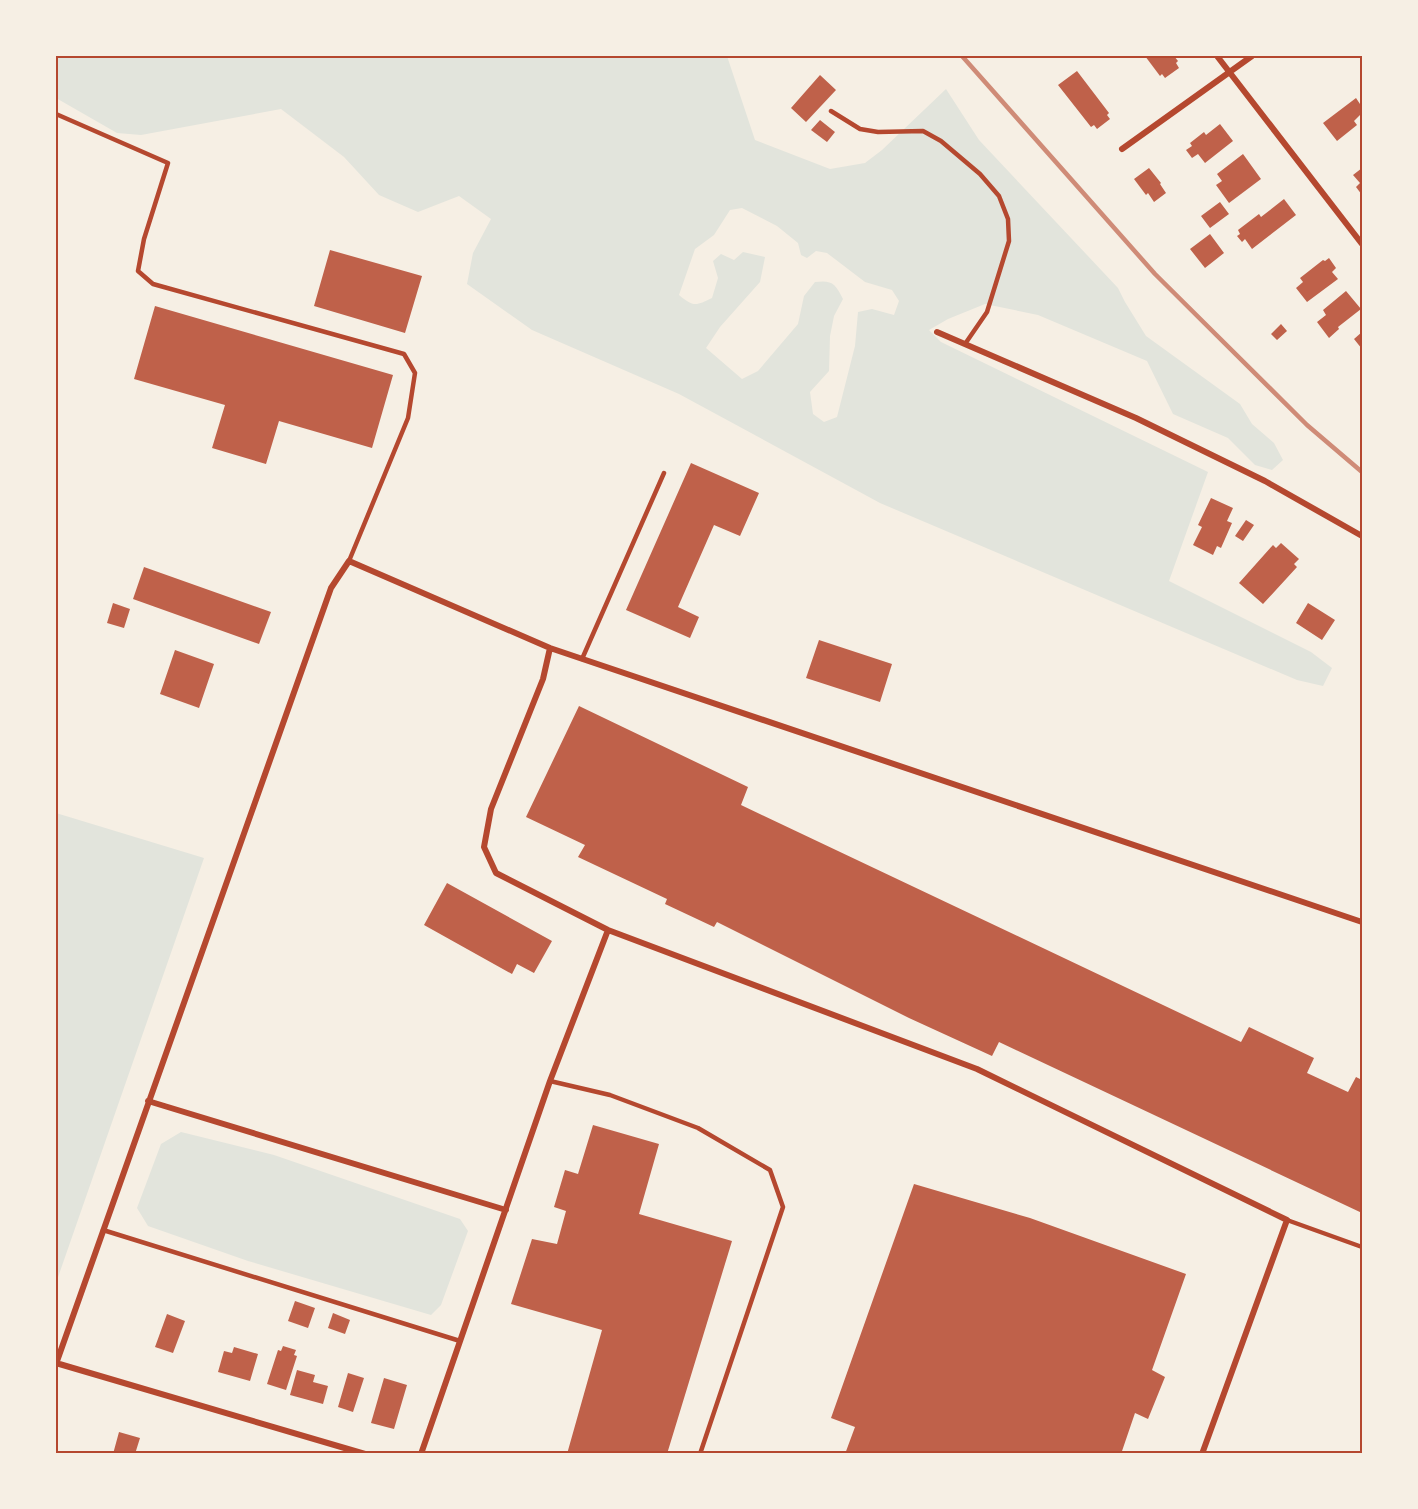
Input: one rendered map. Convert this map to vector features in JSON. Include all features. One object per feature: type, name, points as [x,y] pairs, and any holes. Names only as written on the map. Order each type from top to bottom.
[{"type":"street","points":[[1217,56],[1362,244]]},
{"type":"street","points":[[1122,149],[1252,56]]},
{"type":"street","points":[[937,332],[1136,418],[1265,481],[1362,536]]},
{"type":"street","points":[[364,1454],[56,1363],[331,588],[349,561],[550,648],[1362,922]]},
{"type":"street","points":[[550,648],[543,679],[491,809],[484,847],[495,873],[608,930],[977,1069],[1287,1220],[1202,1454]]},
{"type":"street","points":[[421,1454],[550,1081],[608,930]]},
{"type":"street","points":[[148,1101],[506,1210]]},
{"type":"lane","points":[[831,111],[860,129],[878,132],[923,131],[941,141],[980,174],[999,196],[1008,219],[1009,241],[987,312],[965,344]]},
{"type":"lane","points":[[56,114],[168,163],[144,239],[138,271],[153,284],[404,354],[415,373],[408,418],[349,561]]},
{"type":"lane","points":[[582,659],[664,473]]},
{"type":"lane","points":[[550,1081],[610,1095],[698,1128],[770,1170],[783,1207],[700,1454]]},
{"type":"lane","points":[[1287,1220],[1362,1247]]},
{"type":"lane","points":[[103,1230],[460,1341]]},
{"type":"shaded area","points":[[56,56],[727,56],[755,140],[830,169],[865,163],[882,150],[946,89],[979,140],[1118,288],[1146,336],[1240,404],[1252,424],[1274,443],[1283,460],[1272,470],[1255,465],[1228,438],[1173,414],[1147,361],[1038,315],[985,304],[948,319],[929,330],[941,342],[1208,472],[1169,581],[1311,652],[1332,668],[1323,686],[1297,680],[880,503],[679,394],[532,330],[467,284],[473,253],[491,219],[459,196],[418,212],[379,195],[344,157],[281,109],[141,135],[117,133],[56,98]],"holes":[[[742,208],[777,226],[798,243],[801,255],[807,258],[816,251],[827,253],[865,282],[892,290],[899,301],[894,315],[872,309],[858,312],[855,346],[837,417],[824,422],[813,414],[810,392],[829,371],[830,336],[834,316],[843,299],[835,286],[829,282],[815,282],[804,296],[798,324],[758,371],[742,379],[706,348],[720,327],[760,282],[765,257],[743,252],[734,260],[721,254],[713,261],[718,278],[712,298],[695,304],[679,295],[695,249],[714,235],[730,210]]]},
{"type":"shaded area","points":[[56,813],[204,858],[56,1283]]},
{"type":"shaded area","points":[[181,1132],[274,1155],[460,1219],[468,1231],[441,1305],[431,1315],[248,1261],[148,1226],[137,1208],[161,1144]]},
{"type":"building","points":[[1145,56],[1174,56],[1179,68],[1165,78],[1162,74],[1160,76]]},
{"type":"building","points":[[1077,71],[1109,113],[1107,115],[1110,119],[1097,129],[1094,125],[1091,127],[1058,85]]},
{"type":"building","points":[[820,75],[836,90],[806,122],[791,108]]},
{"type":"building","points":[[1356,98],[1362,107],[1360,110],[1362,113],[1354,121],[1357,125],[1337,141],[1323,123]]},
{"type":"building","points":[[820,120],[835,132],[827,142],[811,130]]},
{"type":"building","points":[[1220,124],[1233,141],[1205,163],[1198,154],[1192,158],[1186,150],[1192,146],[1190,143],[1204,132],[1206,135]]},
{"type":"building","points":[[1243,154],[1261,179],[1229,203],[1216,185],[1222,181],[1217,174]]},
{"type":"building","points":[[1149,168],[1166,193],[1154,202],[1134,179]]},
{"type":"building","points":[[1362,168],[1362,195],[1356,187],[1360,183],[1353,175]]},
{"type":"building","points":[[1284,199],[1296,215],[1252,249],[1245,239],[1242,242],[1237,236],[1240,234],[1238,230],[1259,214],[1261,217]]},
{"type":"building","points":[[1220,202],[1229,214],[1210,228],[1201,216]]},
{"type":"building","points":[[1210,234],[1224,253],[1205,268],[1190,249]]},
{"type":"building","points":[[330,250],[422,276],[405,333],[314,306]]},
{"type":"building","points":[[1329,258],[1336,268],[1332,272],[1338,279],[1307,302],[1296,288],[1303,282],[1300,278]]},
{"type":"building","points":[[1346,291],[1361,309],[1338,327],[1339,329],[1329,338],[1317,322],[1326,315],[1323,310]]},
{"type":"building","points":[[155,306],[393,375],[372,448],[279,421],[266,464],[212,448],[225,405],[134,379]]},
{"type":"building","points":[[1281,324],[1287,331],[1277,340],[1271,334]]},
{"type":"building","points":[[1362,332],[1362,349],[1354,339]]},
{"type":"building","points":[[691,463],[759,493],[740,536],[714,525],[678,607],[699,617],[690,638],[626,610]]},
{"type":"building","points":[[1211,498],[1233,508],[1227,521],[1232,523],[1221,548],[1217,546],[1213,555],[1193,545],[1202,527],[1198,525]]},
{"type":"building","points":[[1246,520],[1254,525],[1243,541],[1235,536]]},
{"type":"building","points":[[1281,543],[1299,559],[1294,564],[1297,567],[1263,604],[1239,583],[1273,545],[1276,548]]},
{"type":"building","points":[[144,567],[271,612],[259,644],[133,599]]},
{"type":"building","points":[[113,603],[130,609],[124,628],[107,623]]},
{"type":"building","points":[[1308,603],[1335,620],[1322,640],[1296,623]]},
{"type":"building","points":[[819,640],[892,664],[880,702],[806,678]]},
{"type":"building","points":[[175,650],[214,664],[199,708],[160,694]]},
{"type":"building","points":[[579,706],[748,787],[741,805],[1241,1042],[1249,1027],[1314,1058],[1307,1073],[1348,1092],[1356,1077],[1362,1080],[1362,1213],[999,1042],[992,1056],[909,1018],[717,922],[714,927],[665,904],[667,899],[578,857],[585,845],[526,817]]},
{"type":"building","points":[[447,883],[552,941],[534,973],[517,964],[512,974],[424,925]]},
{"type":"building","points":[[593,1125],[659,1144],[639,1214],[732,1241],[667,1454],[567,1454],[602,1330],[511,1304],[532,1239],[557,1244],[566,1211],[554,1207],[565,1170],[578,1174]]},
{"type":"building","points":[[914,1184],[1030,1218],[1186,1274],[1152,1370],[1165,1377],[1148,1419],[1135,1413],[1121,1454],[845,1454],[855,1427],[831,1418]]},
{"type":"building","points":[[295,1301],[315,1308],[308,1328],[288,1321]]},
{"type":"building","points":[[333,1313],[350,1320],[345,1334],[328,1328]]},
{"type":"building","points":[[167,1314],[185,1321],[173,1353],[155,1347]]},
{"type":"building","points":[[283,1346],[296,1350],[294,1355],[297,1356],[286,1390],[267,1384],[278,1350],[281,1351]]},
{"type":"building","points":[[234,1347],[258,1354],[250,1381],[218,1372],[224,1351],[232,1353]]},
{"type":"building","points":[[297,1370],[315,1375],[313,1382],[328,1386],[323,1404],[290,1395]]},
{"type":"building","points":[[348,1373],[364,1378],[353,1412],[338,1407]]},
{"type":"building","points":[[384,1378],[407,1385],[394,1429],[371,1423]]},
{"type":"building","points":[[119,1432],[140,1438],[135,1454],[113,1454]]},
{"type":"railway","points":[[962,56],[1155,274],[1307,425],[1362,472]]}]
